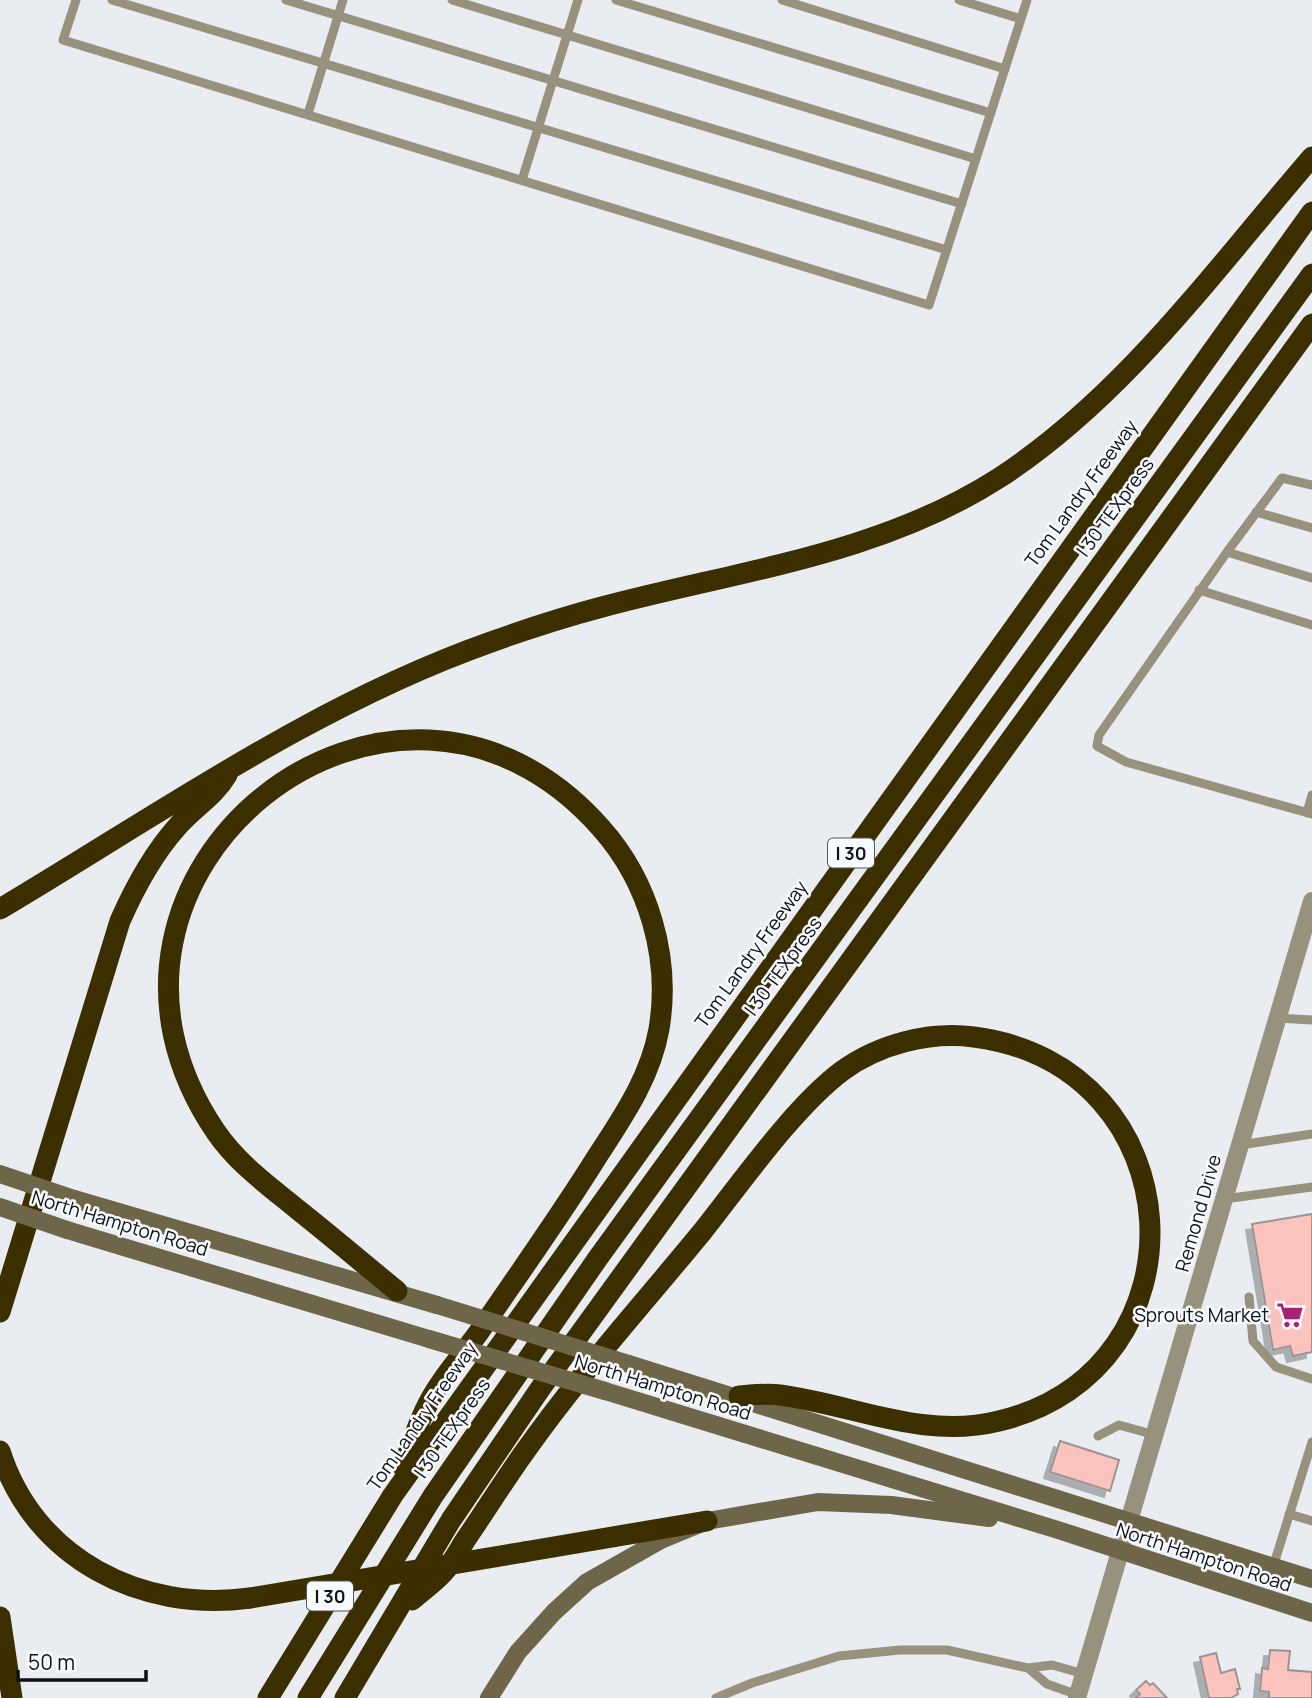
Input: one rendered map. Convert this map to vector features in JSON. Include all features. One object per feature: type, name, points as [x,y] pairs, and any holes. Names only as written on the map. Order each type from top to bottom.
[{"type":"highway","points":[[0,909],[234,765],[372,692],[486,644],[602,607],[819,556],[943,510],[986,486],[1046,446],[1092,407],[1146,352],[1312,157]]},
{"type":"highway","name":"Tom Landry Freeway","points":[[268,1698],[393,1495],[1312,212]]},
{"type":"highway","name":"I 30 TEXpress","points":[[308,1698],[433,1496],[598,1258],[1312,274]]},
{"type":"highway","points":[[345,1698],[400,1610],[451,1520],[540,1388],[1312,324]]},
{"type":"highway","points":[[393,1495],[426,1407],[559,1218],[639,1091],[654,1050],[662,1000],[656,936],[647,904],[633,872],[613,841],[590,815],[564,791],[533,770],[496,754],[427,741],[382,743],[326,758],[293,774],[260,797],[232,824],[205,859],[187,897],[176,932],[170,967],[169,1004],[184,1074],[219,1137],[242,1163],[397,1291]]},
{"type":"highway","points":[[0,1312],[120,921],[135,887],[156,854],[179,825],[219,789],[234,765]]},
{"type":"highway","points":[[400,1610],[445,1572],[528,1447],[761,1159],[814,1097],[841,1072],[867,1055],[927,1037],[960,1035],[994,1039],[1024,1047],[1068,1071],[1099,1097],[1119,1122],[1135,1152],[1145,1181],[1151,1218],[1148,1258],[1136,1307],[1121,1337],[1075,1385],[1049,1403],[1022,1415],[966,1428],[919,1426],[778,1394],[739,1396]]},
{"type":"highway","points":[[0,1451],[16,1488],[38,1522],[74,1558],[98,1572],[144,1591],[186,1601],[250,1598],[707,1521]]},
{"type":"highway","points":[[0,1617],[12,1698]]},
{"type":"main road","name":"North Hampton Road","points":[[0,1174],[74,1199],[397,1291],[739,1396],[1312,1579]]},
{"type":"main road","name":"North Hampton Road","points":[[0,1207],[67,1230],[1058,1530],[1312,1614]]},
{"type":"main road","points":[[489,1698],[517,1652],[554,1612],[587,1582],[661,1540],[707,1521],[818,1502],[891,1505],[1058,1530]]},
{"type":"street","name":"Remond Drive","points":[[1078,1697],[1312,901]]},
{"type":"lane","points":[[75,0],[63,40],[929,305],[1027,0]]},
{"type":"lane","points":[[112,0],[947,250]]},
{"type":"lane","points":[[286,0],[962,204]]},
{"type":"lane","points":[[308,114],[343,0]]},
{"type":"lane","points":[[453,0],[976,159]]},
{"type":"lane","points":[[522,180],[578,0]]},
{"type":"lane","points":[[615,0],[991,113]]},
{"type":"lane","points":[[782,0],[1005,69]]},
{"type":"lane","points":[[959,0],[1021,19]]},
{"type":"lane","points":[[1312,485],[1282,478],[1199,590],[1100,735],[1097,746],[1126,762],[1309,813],[1312,795]]},
{"type":"lane","points":[[1256,512],[1312,528]]},
{"type":"lane","points":[[1227,552],[1312,578]]},
{"type":"lane","points":[[1199,590],[1312,625]]},
{"type":"lane","points":[[1278,1018],[1312,1020]]},
{"type":"lane","points":[[1240,1145],[1312,1134]]},
{"type":"lane","points":[[1224,1199],[1312,1187]]},
{"type":"lane","points":[[1249,1297],[1253,1341],[1276,1367],[1312,1379]]},
{"type":"lane","points":[[1097,1436],[1119,1425],[1155,1435]]},
{"type":"lane","points":[[1273,1567],[1312,1442]]},
{"type":"lane","points":[[1289,1514],[1312,1521]]},
{"type":"lane","points":[[716,1698],[839,1656],[901,1650],[947,1650],[1028,1668],[1052,1665],[1084,1674]]},
{"type":"lane","points":[[1028,1668],[1046,1684],[1078,1697]]},
{"type":"building","name":"Sprouts Market","points":[[1312,1214],[1312,1352],[1293,1356],[1290,1346],[1273,1350],[1252,1224]]},
{"type":"building","points":[[1060,1441],[1119,1460],[1110,1491],[1050,1472]]},
{"type":"building","points":[[1270,1650],[1290,1651],[1288,1670],[1312,1672],[1312,1698],[1269,1698],[1269,1692],[1260,1691],[1262,1668],[1268,1669]]},
{"type":"building","points":[[1216,1653],[1221,1673],[1235,1669],[1240,1689],[1237,1689],[1238,1694],[1231,1698],[1209,1698],[1200,1657]]},
{"type":"building","points":[[1146,1681],[1150,1685],[1153,1683],[1167,1698],[1135,1698],[1140,1694],[1136,1690]]},
{"type":"place","name":"Sprouts Market","points":[[1290,1315]]}]
